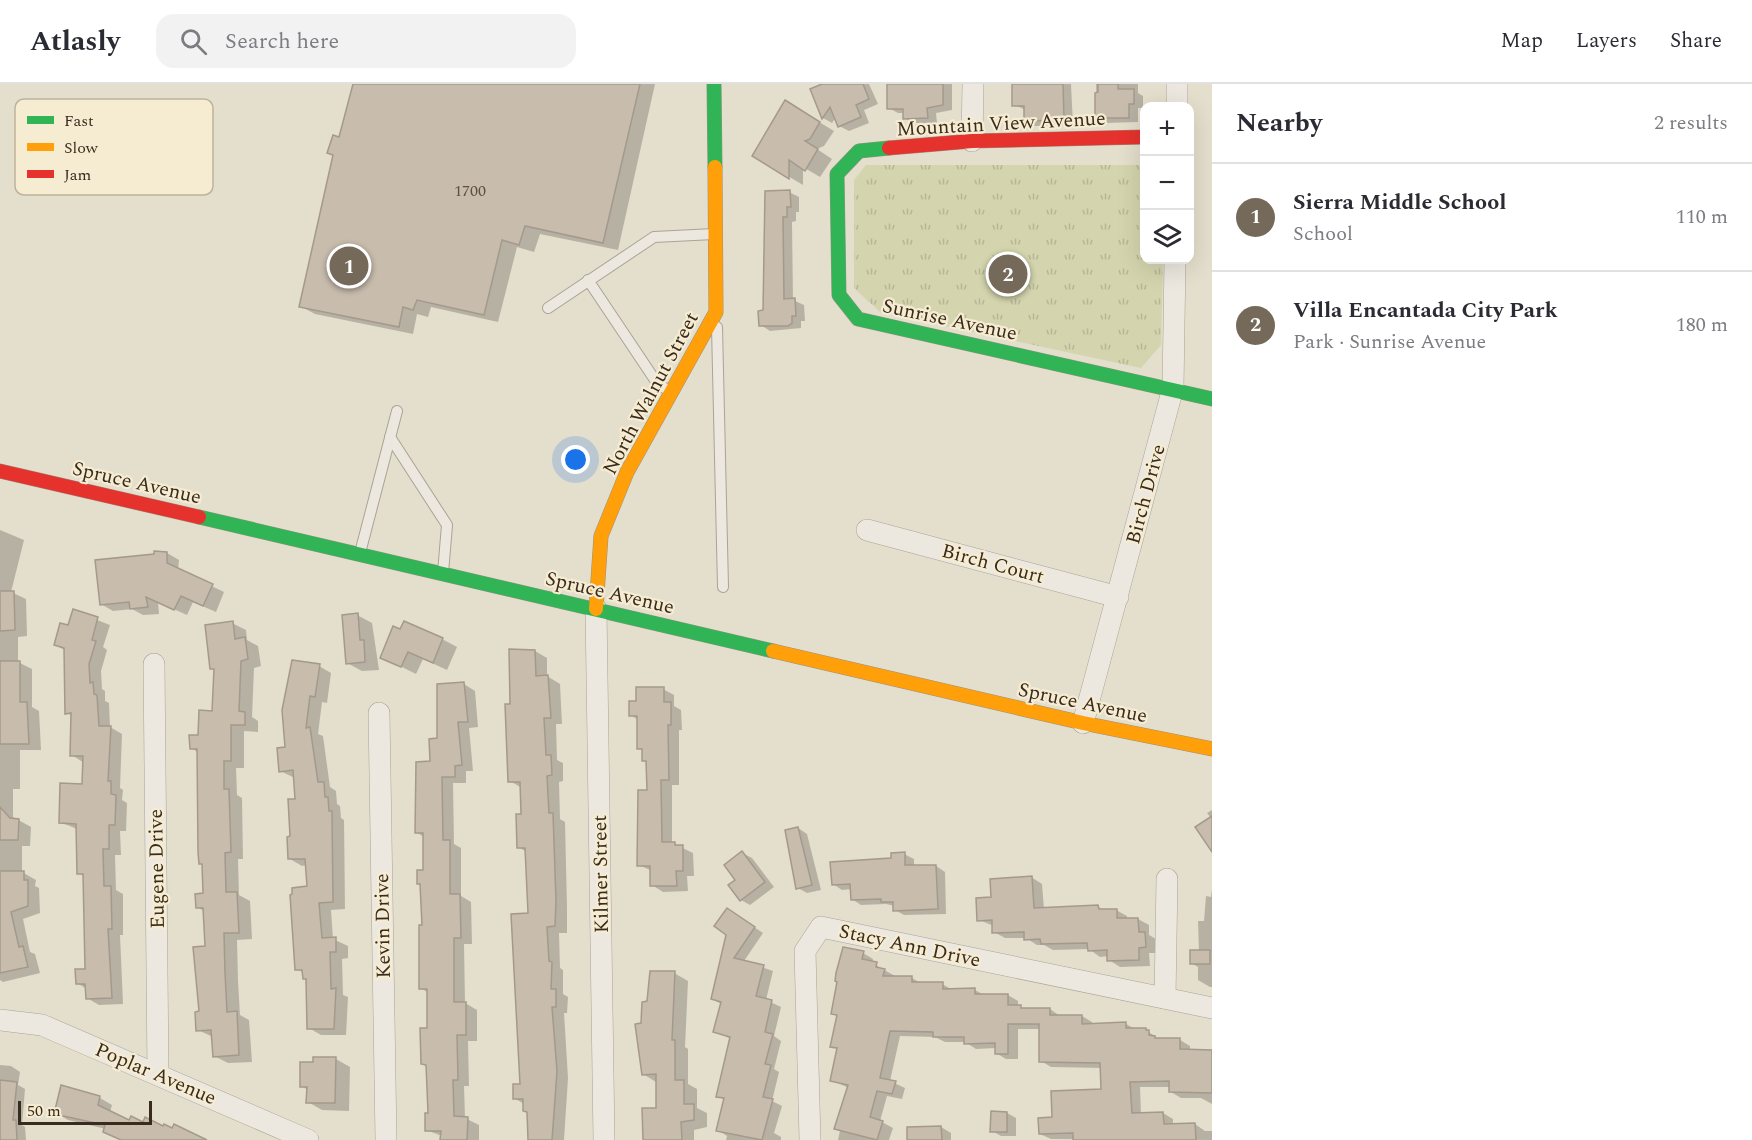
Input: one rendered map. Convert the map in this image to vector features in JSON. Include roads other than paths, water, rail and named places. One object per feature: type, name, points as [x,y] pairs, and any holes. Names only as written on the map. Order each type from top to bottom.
[{"type":"street","name":"North Walnut Street","points":[[596,609],[602,536],[627,472],[716,312],[714,84]]},
{"type":"street","points":[[972,141],[973,84]]},
{"type":"street","points":[[1177,84],[1177,102]]},
{"type":"street","name":"Mountain View Avenue","points":[[859,151],[972,141],[1140,137]]},
{"type":"street","name":"Sunrise Avenue","points":[[859,151],[837,174],[839,295],[858,319],[1173,388],[1212,399]]},
{"type":"street","name":"Birch Drive","points":[[1083,723],[1173,388],[1175,264]]},
{"type":"street","name":"Spruce Avenue","points":[[0,471],[1083,723],[1212,749]]},
{"type":"street","name":"Birch Court","points":[[867,530],[1118,597]]},
{"type":"street","name":"Kilmer Street","points":[[596,609],[604,1140]]},
{"type":"street","name":"Eugene Drive","points":[[154,664],[158,1073]]},
{"type":"street","name":"Kevin Drive","points":[[379,713],[386,1140]]},
{"type":"street","points":[[1165,998],[1167,879]]},
{"type":"street","name":"Stacy Ann Drive","points":[[810,1140],[805,951],[821,927],[1212,1008]]},
{"type":"street","name":"Poplar Avenue","points":[[0,1020],[42,1025],[158,1073],[308,1140]]},
{"type":"lane","points":[[548,308],[654,237],[715,234]]},
{"type":"lane","points":[[588,280],[657,383],[672,392]]},
{"type":"lane","points":[[716,312],[723,586]]},
{"type":"lane","points":[[360,554],[396,411]]},
{"type":"lane","points":[[390,436],[447,525],[443,573]]},
{"type":"place","name":"Sierra Middle School","points":[[349,266]]},
{"type":"place","name":"Villa Encantada City Park","points":[[1008,274]]}]
